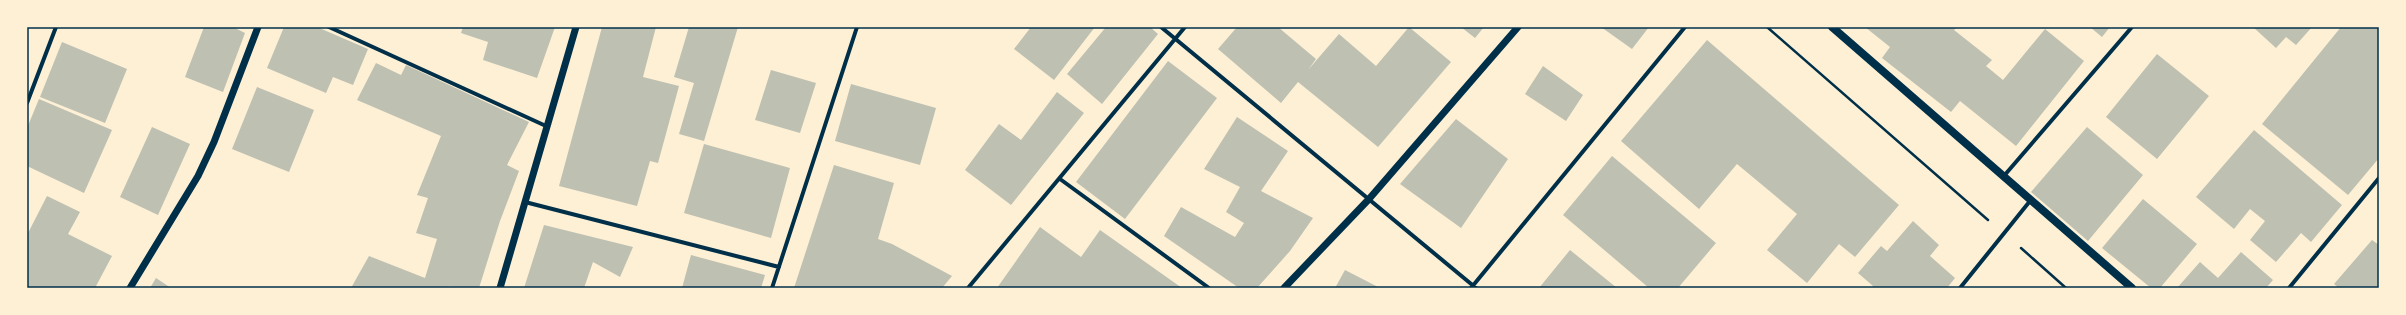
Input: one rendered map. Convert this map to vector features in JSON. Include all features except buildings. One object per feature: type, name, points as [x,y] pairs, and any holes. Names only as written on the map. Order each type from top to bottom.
[{"type":"main road","points":[[1832,27],[2030,201],[2132,288]]},
{"type":"street","points":[[27,103],[56,27]]},
{"type":"street","points":[[130,288],[198,176],[214,142],[258,27]]},
{"type":"street","points":[[329,27],[546,126]]},
{"type":"street","points":[[500,288],[576,27]]},
{"type":"street","points":[[772,288],[857,27]]},
{"type":"street","points":[[1161,27],[1369,198],[1473,287],[1685,27]]},
{"type":"street","points":[[968,288],[1185,27]]},
{"type":"street","points":[[1284,288],[1369,198],[1518,27]]},
{"type":"street","points":[[2003,177],[2132,27]]},
{"type":"street","points":[[2289,288],[2379,178]]},
{"type":"street","points":[[1060,179],[1209,288]]},
{"type":"street","points":[[1960,288],[2030,201]]},
{"type":"street","points":[[525,202],[779,267]]},
{"type":"path","points":[[1767,27],[2066,288]]}]
